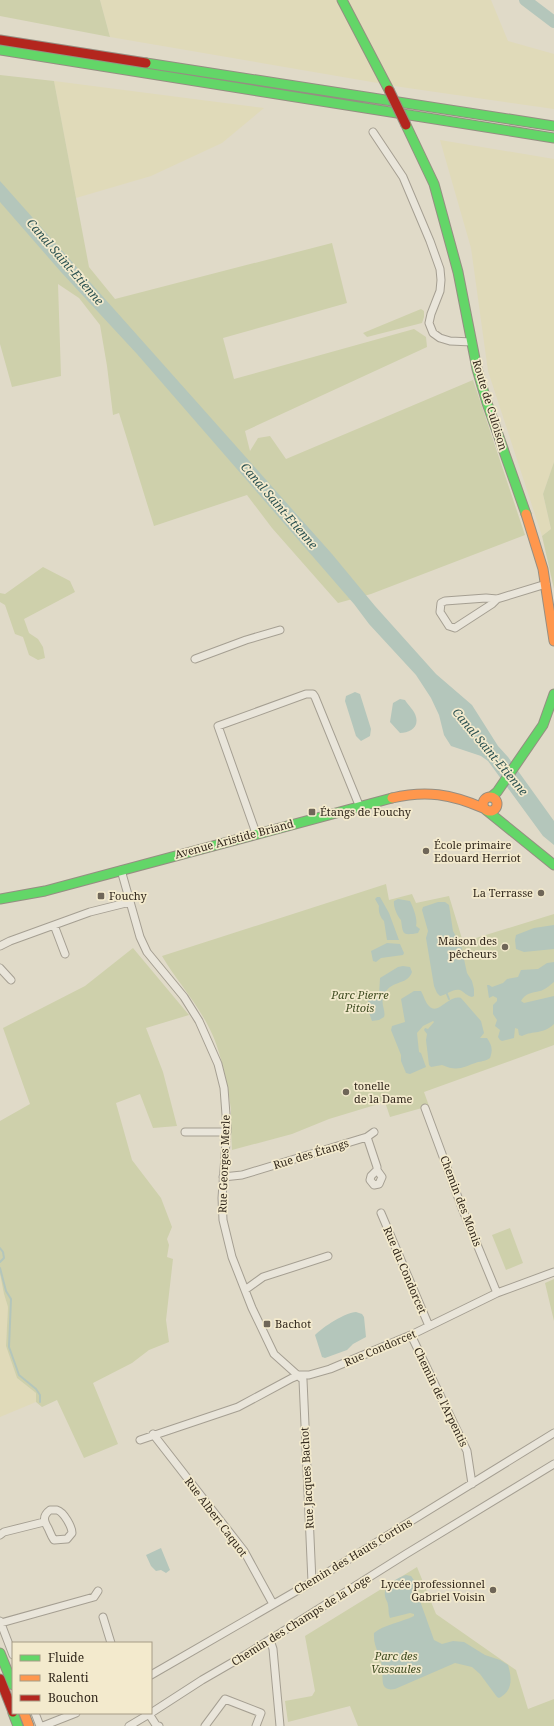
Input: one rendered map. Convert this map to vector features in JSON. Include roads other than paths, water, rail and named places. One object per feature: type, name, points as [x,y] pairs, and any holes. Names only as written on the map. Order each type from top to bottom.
[{"type":"main road","name":"Route de Culoison","points":[[342,0],[389,90],[431,177],[442,211],[458,272],[477,369],[487,403],[530,525],[543,568],[554,641]]},
{"type":"main road","points":[[0,40],[554,126]]},
{"type":"main road","points":[[0,50],[554,138]]},
{"type":"main road","points":[[554,694],[542,725],[491,800],[506,825],[554,865]]},
{"type":"main road","name":"Avenue Aristide Briand","points":[[0,899],[45,891],[359,805],[409,793],[439,793],[468,800],[491,800]]},
{"type":"main road","points":[[0,1653],[12,1683]]},
{"type":"main road","points":[[0,1680],[12,1710]]},
{"type":"main road","points":[[13,1714],[18,1726]]},
{"type":"main road","points":[[24,1714],[30,1726]]},
{"type":"street","points":[[373,132],[403,177],[440,269],[440,291],[431,314],[430,323],[433,333],[440,338],[450,341],[472,342]]},
{"type":"street","points":[[497,598],[492,604],[456,628],[449,626],[440,612],[441,603],[445,601],[497,598],[546,584]]},
{"type":"street","points":[[195,659],[246,640],[280,630]]},
{"type":"street","points":[[256,833],[218,726],[306,694],[313,694],[315,697],[359,805]]},
{"type":"street","name":"Rue Georges Merle","points":[[121,870],[140,937],[147,952],[184,997],[199,1020],[218,1064],[224,1088],[227,1132],[223,1177],[223,1220],[226,1237],[244,1290]]},
{"type":"street","points":[[0,946],[90,912],[130,902]]},
{"type":"street","points":[[54,925],[66,954]]},
{"type":"street","points":[[0,968],[11,980]]},
{"type":"street","name":"Chemin des Monis","points":[[425,1108],[462,1208],[497,1293]]},
{"type":"street","points":[[185,1132],[227,1132]]},
{"type":"street","name":"Rue des Étangs","points":[[223,1177],[242,1175],[367,1137],[374,1132]]},
{"type":"street","points":[[367,1137],[377,1169]]},
{"type":"street","name":"Rue du Condorcet","points":[[381,1213],[429,1326]]},
{"type":"street","points":[[140,1440],[153,1434],[238,1406],[299,1375],[274,1354],[244,1290],[263,1277],[328,1256]]},
{"type":"street","name":"Rue Condorcet","points":[[299,1375],[309,1375],[330,1369],[411,1335],[497,1293],[554,1272]]},
{"type":"street","name":"Chemin de l'Arpentis","points":[[411,1335],[467,1451],[472,1484]]},
{"type":"street","name":"Rue Jacques Bachot","points":[[299,1375],[303,1380],[312,1582]]},
{"type":"street","name":"Chemin des Hauts Cortins","points":[[152,1674],[312,1582],[554,1433]]},
{"type":"street","name":"Rue Albert Caquot","points":[[153,1434],[244,1551],[273,1604]]},
{"type":"street","name":"Chemin des Champs de la Loge","points":[[152,1712],[554,1464]]},
{"type":"street","points":[[50,1510],[58,1510],[71,1526],[72,1533],[67,1538],[54,1540],[44,1522],[47,1513],[50,1510]]},
{"type":"street","points":[[0,1535],[4,1532],[44,1522]]},
{"type":"street","points":[[12,1652],[0,1622],[94,1597],[98,1591]]},
{"type":"street","points":[[103,1617],[111,1642]]},
{"type":"street","points":[[270,1640],[273,1649],[280,1726]]},
{"type":"street","points":[[205,1726],[224,1699],[261,1713],[256,1726]]},
{"type":"street","points":[[35,1714],[41,1726],[73,1714]]},
{"type":"street","name":"Chemin des Champs de la Loge","points":[[129,1726],[148,1714]]},
{"type":"street","points":[[150,1714],[156,1725],[159,1726]]},
{"type":"water","name":"Canal Saint-Etienne","points":[[0,181],[332,554],[375,606],[436,674],[472,705],[498,746],[508,757],[554,821],[554,845],[543,836],[488,761],[481,756],[451,746],[444,735],[439,715],[431,698],[416,675],[369,624],[354,604],[137,354],[61,272],[0,202]]},
{"type":"water","points":[[355,692],[360,694],[371,729],[370,736],[361,741],[356,736],[345,701],[346,696]]},
{"type":"water","points":[[400,699],[405,700],[415,715],[417,721],[415,727],[410,731],[400,733],[390,722],[393,703]]},
{"type":"water","points":[[380,897],[389,913],[399,940],[387,940],[384,921],[380,916],[379,906],[375,899]]},
{"type":"water","points":[[398,899],[410,901],[416,917],[416,926],[420,929],[418,933],[404,933],[401,920],[394,906],[394,901]]},
{"type":"water","points":[[438,902],[445,902],[449,905],[453,931],[461,945],[467,973],[472,981],[474,989],[474,996],[472,997],[460,990],[440,996],[434,986],[426,938],[428,931],[422,910],[423,907]]},
{"type":"water","points":[[554,925],[554,949],[524,952],[516,949],[516,935],[534,928]]},
{"type":"water","points":[[387,943],[400,944],[404,953],[403,955],[381,958],[376,962],[373,961],[371,951]]},
{"type":"water","points":[[554,962],[554,982],[544,990],[527,995],[521,1001],[524,1003],[554,996],[554,1024],[546,1030],[522,1036],[519,1035],[518,1029],[515,1028],[514,1038],[502,1041],[500,1040],[498,1037],[500,1030],[495,1026],[497,1020],[493,1014],[493,1005],[497,1001],[497,998],[493,996],[489,998],[487,985],[492,987],[503,983],[507,979],[518,977],[521,970],[538,969],[547,963]]},
{"type":"water","points":[[398,967],[410,967],[412,972],[410,977],[389,988],[383,998],[384,1017],[379,1020],[372,1021],[368,1010],[368,1001],[379,995],[380,978]]},
{"type":"water","points":[[414,991],[421,991],[429,1006],[432,1008],[440,1007],[452,999],[461,998],[481,1021],[484,1033],[480,1038],[487,1038],[490,1043],[492,1052],[490,1058],[460,1068],[452,1068],[442,1065],[431,1067],[429,1065],[426,1040],[427,1034],[424,1030],[425,1028],[428,1029],[434,1022],[433,1021],[423,1026],[417,1033],[419,1052],[421,1053],[426,1067],[410,1074],[406,1073],[401,1061],[401,1055],[391,1030],[392,1026],[405,1022],[401,999]]},
{"type":"water","points":[[356,1312],[362,1314],[364,1317],[366,1337],[353,1344],[347,1350],[325,1358],[322,1357],[315,1335],[335,1320],[346,1314]]},
{"type":"water","points":[[161,1548],[170,1570],[166,1573],[161,1570],[156,1571],[151,1566],[146,1555]]},
{"type":"water","points":[[406,1575],[411,1576],[416,1583],[419,1598],[434,1640],[442,1644],[453,1641],[464,1642],[485,1655],[500,1660],[508,1665],[511,1679],[509,1688],[504,1695],[499,1698],[497,1697],[480,1674],[472,1667],[455,1663],[395,1689],[386,1688],[384,1686],[381,1662],[375,1643],[374,1633],[382,1628],[414,1616],[414,1614],[410,1613],[390,1618],[388,1604],[385,1597],[386,1588],[388,1585]]},
{"type":"waterway","points":[[525,0],[554,22]]},
{"type":"waterway","points":[[447,994],[449,999]]},
{"type":"waterway","points":[[0,1248],[3,1252],[4,1258],[0,1262]]},
{"type":"waterway","points":[[0,1268],[6,1291],[11,1299],[9,1347],[19,1375],[36,1389],[40,1395],[40,1402]]},
{"type":"place","name":"Étangs de Fouchy","points":[[312,812]]},
{"type":"place","name":"École primaire Edouard Herriot","points":[[426,851]]},
{"type":"place","name":"La Terrasse","points":[[541,893]]},
{"type":"place","name":"Fouchy","points":[[101,896]]},
{"type":"place","name":"Maison des pêcheurs","points":[[505,947]]},
{"type":"place","name":"tonelle de la Dame","points":[[346,1092]]},
{"type":"place","name":"Bachot","points":[[267,1324]]},
{"type":"place","name":"Lycée professionnel Gabriel Voisin","points":[[493,1590]]},
{"type":"park label","name":"Parc Pierre Pitois","points":[[360,1001]]},
{"type":"park label","name":"Parc des Vassaules","points":[[396,1662]]}]
